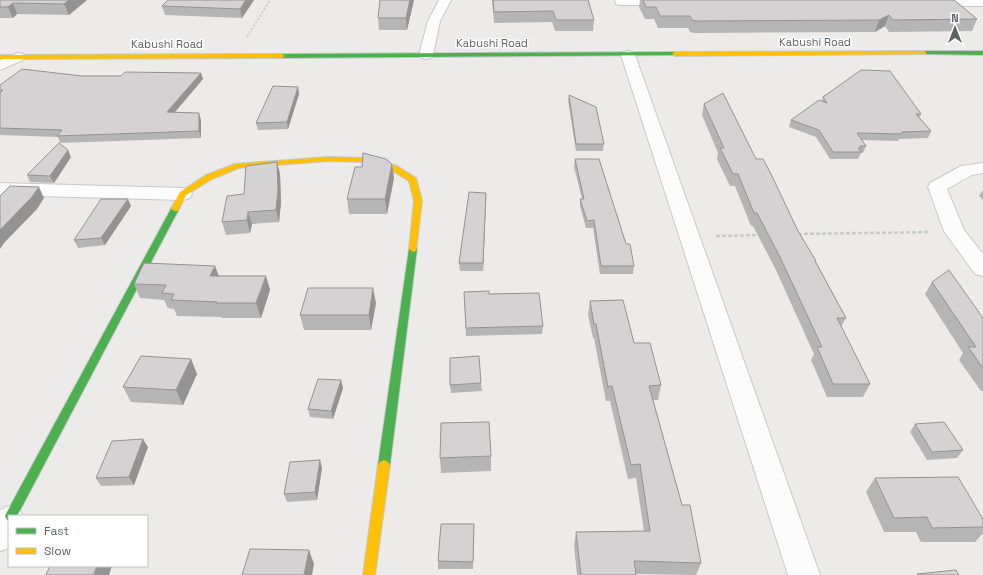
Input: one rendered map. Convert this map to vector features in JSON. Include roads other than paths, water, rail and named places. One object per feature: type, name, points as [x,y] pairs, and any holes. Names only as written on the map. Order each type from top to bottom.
[{"type":"main road","name":"Kabushi Road","points":[[0,57],[983,53]]},
{"type":"main road","points":[[12,515],[183,194],[209,177],[238,166],[329,159],[364,160],[394,168],[413,180],[418,201],[416,227],[369,575]]},
{"type":"street","points":[[426,55],[434,22],[445,0]]},
{"type":"street","points":[[620,1],[683,2]]},
{"type":"street","points":[[912,2],[983,1]]},
{"type":"street","points":[[628,55],[804,575]]},
{"type":"street","points":[[0,66],[18,57]]},
{"type":"street","points":[[983,168],[967,170],[937,186],[954,231],[983,269]]},
{"type":"street","points":[[0,189],[183,194]]},
{"type":"street","points":[[0,537],[8,522]]}]
